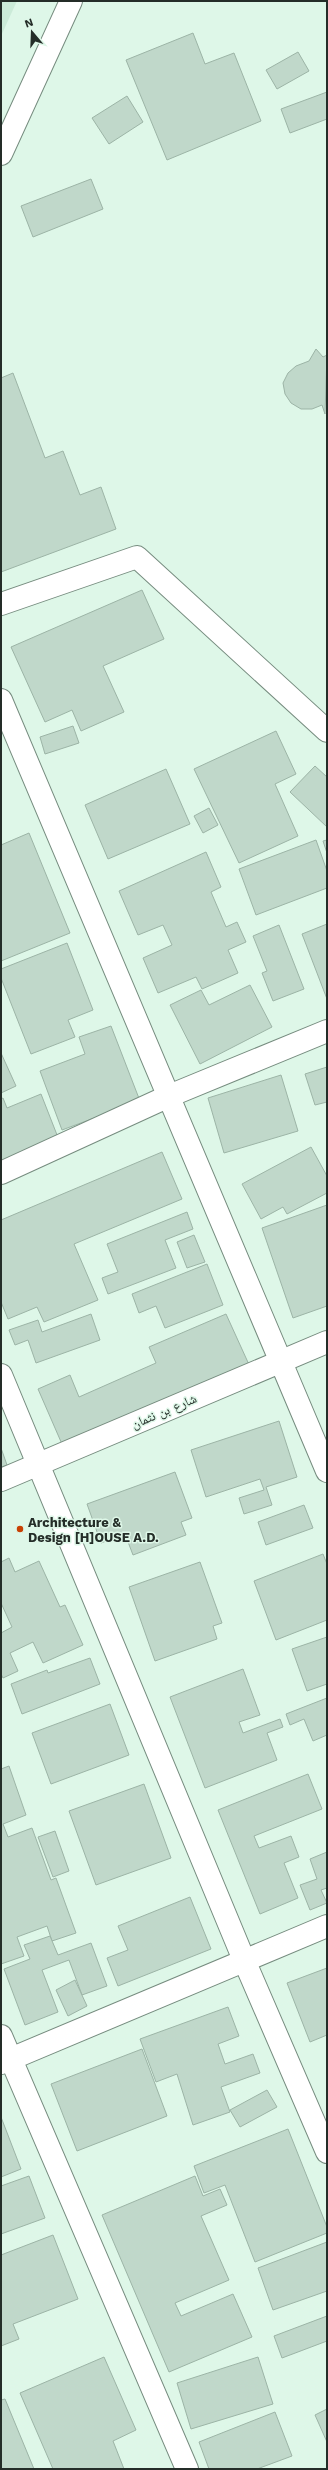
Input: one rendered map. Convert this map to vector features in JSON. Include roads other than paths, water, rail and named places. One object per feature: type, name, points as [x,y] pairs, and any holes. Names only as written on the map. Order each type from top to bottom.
[{"type":"street","points":[[1,154],[71,1]]},
{"type":"street","points":[[1,604],[137,557],[327,731]]},
{"type":"street","points":[[1,700],[327,1471]]},
{"type":"street","points":[[1,1173],[169,1096],[327,1030]]},
{"type":"street","name":"شارع بن نثمان","points":[[1,1480],[327,1342]]},
{"type":"street","points":[[1,1375],[244,1960],[327,2152]]},
{"type":"street","points":[[6,2061],[327,1926]]},
{"type":"street","points":[[1,2036],[6,2061],[187,2469]]},
{"type":"place","name":"Architecture & Design [H]OUSE A.D.","points":[[20,1529]]}]
